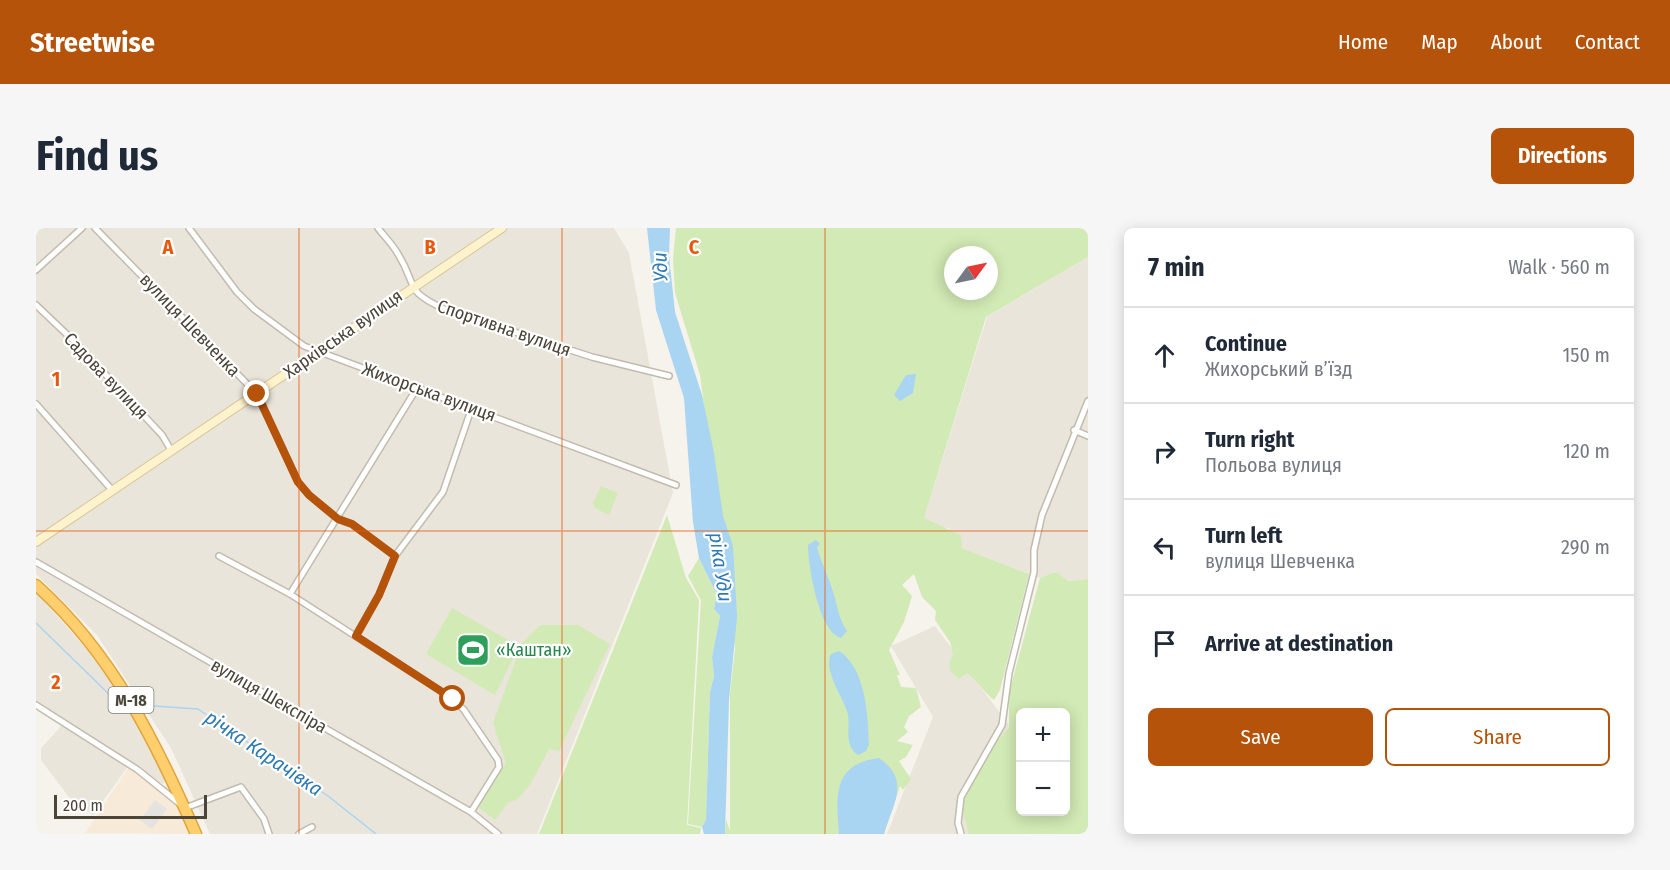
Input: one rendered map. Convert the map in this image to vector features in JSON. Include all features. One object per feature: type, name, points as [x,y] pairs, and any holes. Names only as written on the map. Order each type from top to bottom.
[{"type":"highway","name":"М-18","points":[[36,585],[79,631],[120,685],[155,742],[196,834]]},
{"type":"main road","name":"Харківська вулиця","points":[[36,542],[257,394],[411,287],[502,228]]},
{"type":"street","points":[[36,270],[82,228]]},
{"type":"street","name":"вулиця Шевченка","points":[[95,228],[257,394],[298,482],[309,495],[338,519],[352,524],[395,556]]},
{"type":"street","name":"Жихорська вулиця","points":[[189,228],[237,292],[254,309],[304,346],[676,485]]},
{"type":"street","points":[[378,228],[398,254],[411,287]]},
{"type":"street","name":"Спортивна вулиця","points":[[411,287],[423,300],[444,309],[592,357],[669,376]]},
{"type":"street","name":"Садова вулиця","points":[[36,305],[162,435],[171,450]]},
{"type":"street","points":[[290,594],[417,388]]},
{"type":"street","points":[[961,834],[958,822],[961,797],[1002,725],[1009,673],[1034,572],[1034,550],[1042,515],[1074,430],[1088,401]]},
{"type":"street","points":[[36,404],[112,490]]},
{"type":"street","points":[[356,636],[379,595],[395,556],[443,492],[472,407]]},
{"type":"street","points":[[1074,430],[1088,436]]},
{"type":"street","points":[[219,556],[290,594],[453,699],[464,710],[498,760],[499,767],[471,812]]},
{"type":"street","name":"вулиця Шекспіра","points":[[36,562],[471,812],[498,834]]},
{"type":"street","points":[[36,705],[138,770],[185,808],[241,787],[264,819],[269,834]]},
{"type":"street","points":[[299,834],[312,827]]},
{"type":"shaded area","points":[[36,228],[614,228],[629,253],[673,493],[537,834],[210,834],[171,748],[97,635],[36,574]]},
{"type":"shaded area","points":[[1088,257],[1088,579],[1068,581],[1058,573],[1040,578],[962,548],[949,528],[936,526],[924,518],[987,317]]},
{"type":"shaded area","points":[[36,592],[82,644],[121,695],[149,741],[166,780],[163,784],[131,762],[93,815],[68,796],[41,760],[41,748],[65,722],[36,702]]},
{"type":"shaded area","points":[[935,626],[1009,725],[964,811],[970,834],[887,834],[933,717],[891,646]]},
{"type":"shaded area","points":[[129,767],[169,788],[189,834],[85,833]]},
{"type":"shaded area","points":[[155,800],[167,809],[152,829],[140,820]]},
{"type":"green space","points":[[676,228],[1088,228],[1088,257],[986,317],[924,518],[961,535],[962,548],[1029,574],[1000,690],[994,700],[967,673],[959,679],[951,672],[949,663],[953,654],[950,642],[935,620],[936,611],[922,597],[914,574],[902,585],[912,596],[904,622],[889,650],[900,675],[897,675],[901,687],[916,688],[921,707],[909,716],[904,727],[908,732],[897,741],[913,745],[906,757],[899,761],[911,779],[903,790],[900,786],[884,834],[725,834],[726,819],[730,831],[730,694],[735,648],[700,375],[675,293],[673,260]]},
{"type":"green space","points":[[601,486],[618,493],[609,515],[595,508],[593,503]]},
{"type":"green space","points":[[667,515],[686,578],[699,600],[687,825],[701,828],[700,834],[539,834]]},
{"type":"green space","points":[[699,558],[717,595],[714,609],[720,616],[712,657],[714,676],[710,692],[706,820],[702,827],[688,824],[701,600],[688,576]]},
{"type":"green space","points":[[1058,573],[1068,581],[1088,579],[1088,834],[968,834],[966,821],[960,811],[980,767],[993,746],[1009,727],[1009,693],[1040,578]]},
{"type":"green space","name":"«Каштан»","points":[[452,608],[519,646],[495,695],[426,654]]},
{"type":"green space","points":[[540,625],[578,625],[610,644],[559,751],[549,749],[530,785],[517,800],[509,802],[495,820],[478,807],[506,763],[493,723],[522,643]]},
{"type":"water","points":[[647,228],[670,228],[669,256],[675,312],[702,395],[714,453],[723,516],[733,546],[737,617],[729,700],[725,834],[704,834],[702,827],[706,820],[710,692],[714,676],[712,657],[720,616],[714,609],[717,595],[699,558],[693,522],[684,398],[656,310]]},
{"type":"water","points":[[916,374],[913,393],[900,401],[894,395],[906,375]]},
{"type":"water","points":[[816,540],[820,544],[817,547],[840,617],[847,631],[841,638],[833,633],[827,624],[816,597],[808,545]]},
{"type":"water","points":[[839,651],[855,669],[864,694],[869,745],[866,751],[858,755],[850,746],[847,711],[829,667],[831,654]]},
{"type":"water","points":[[879,758],[895,776],[897,785],[895,803],[884,834],[839,834],[837,807],[840,784],[852,767],[864,761]]},
{"type":"waterway","name":"річка Карачівка","points":[[36,623],[118,703],[125,704]]},
{"type":"waterway","name":"річка Карачівка","points":[[139,705],[198,709],[328,796],[376,834]]},
{"type":"place","name":"«Каштан»","points":[[473,650]]},
{"type":"route","points":[[257,394],[298,482],[309,495],[338,519],[352,524],[395,556],[379,595],[356,636],[453,699]]},
{"type":"water label","name":"Уди","points":[[660,267]]},
{"type":"water label","name":"ріка Уди","points":[[721,567]]}]
